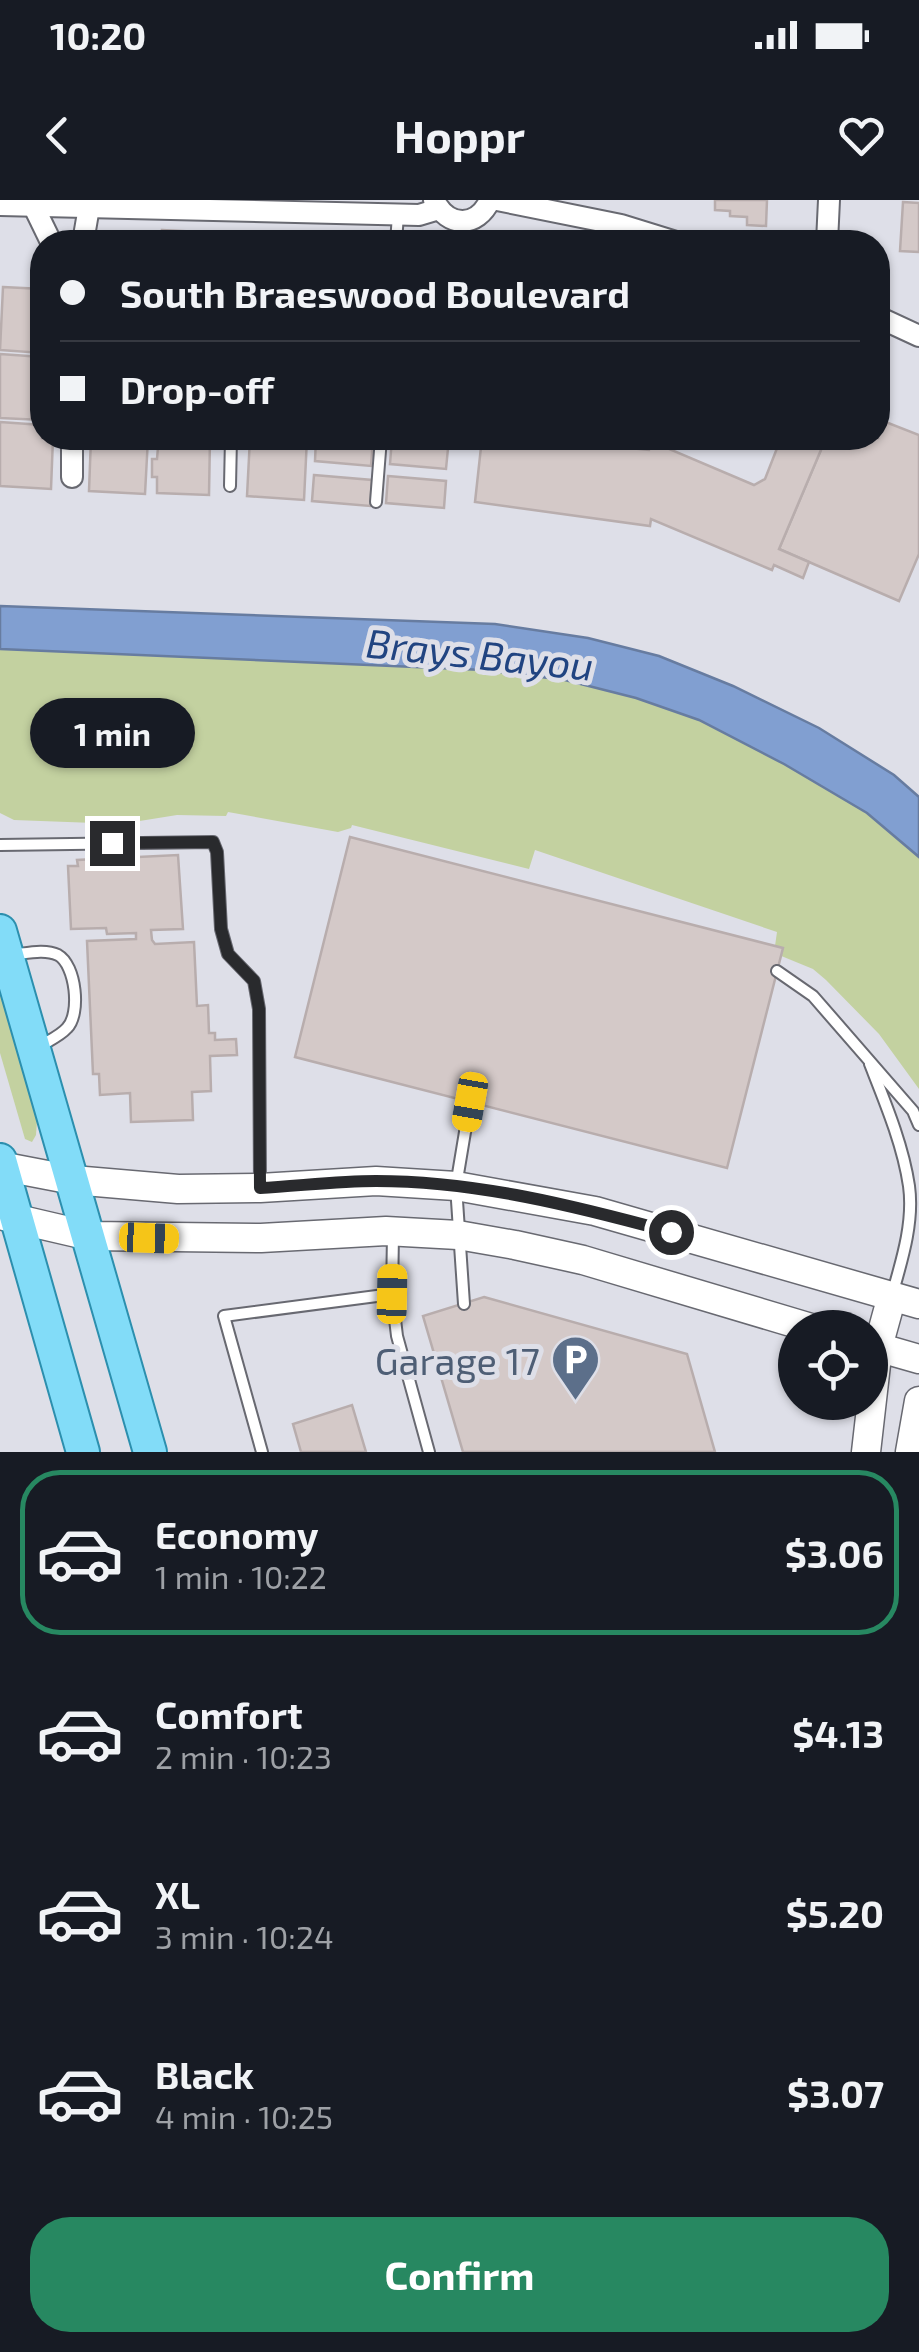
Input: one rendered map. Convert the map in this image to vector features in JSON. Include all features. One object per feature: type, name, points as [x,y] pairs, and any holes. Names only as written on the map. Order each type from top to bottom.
[{"type":"main road","points":[[3,943],[150,1452]]},
{"type":"main road","points":[[83,1452],[9,1217],[1,1164],[73,1180],[178,1188],[376,1181],[456,1186],[595,1211],[905,1300],[888,1325]]},
{"type":"main road","points":[[9,1217],[90,1236],[260,1238],[393,1231],[458,1235],[583,1260],[778,1318]]},
{"type":"main road","points":[[888,1350],[919,1359]]},
{"type":"main road","points":[[910,1452],[919,1400]]},
{"type":"main road","points":[[866,1452],[868,1420]]},
{"type":"street","points":[[0,205],[419,215],[436,204],[445,216],[463,221],[481,214],[493,200],[637,230]]},
{"type":"street","points":[[828,230],[829,200]]},
{"type":"street","points":[[33,206],[46,230]]},
{"type":"street","points":[[85,230],[89,207]]},
{"type":"street","points":[[890,323],[919,336]]},
{"type":"street","points":[[72,450],[72,477]]},
{"type":"lane","points":[[397,230],[398,215]]},
{"type":"lane","points":[[230,486],[232,450]]},
{"type":"lane","points":[[376,502],[380,450]]},
{"type":"lane","points":[[0,845],[213,842],[217,852],[221,929],[228,954],[254,981],[259,1009],[260,1188]]},
{"type":"lane","points":[[3,943],[61,956],[72,972],[74,1014],[69,1027],[34,1050]]},
{"type":"lane","points":[[777,971],[813,996],[913,1111],[919,1125]]},
{"type":"lane","points":[[870,1064],[892,1123],[909,1187],[905,1300]]},
{"type":"lane","points":[[464,1304],[456,1186],[470,1102]]},
{"type":"lane","points":[[393,1231],[392,1294],[397,1336],[430,1452]]},
{"type":"lane","points":[[262,1452],[224,1316],[392,1294]]},
{"type":"green space","points":[[0,649],[484,670],[565,680],[636,698],[699,720],[867,813],[919,857],[919,1089],[879,1034],[826,980],[813,969],[774,953],[777,932],[535,850],[529,869],[352,825],[338,832],[228,812],[226,816],[177,815],[121,824],[14,820],[0,813]]},
{"type":"green space","points":[[0,986],[37,1121],[32,1142],[25,1139],[0,1053]]},
{"type":"water","name":"Brays Bayou","points":[[0,606],[495,624],[588,638],[659,656],[733,686],[819,728],[894,775],[919,797],[919,857],[867,813],[784,764],[699,720],[636,698],[565,680],[484,670],[0,649]]},
{"type":"building","points":[[715,200],[767,200],[766,226],[747,225],[747,217],[715,210]]},
{"type":"building","points":[[903,202],[919,203],[919,252],[900,251]]},
{"type":"building","points":[[3,287],[30,288],[30,352],[0,350]]},
{"type":"building","points":[[0,354],[30,356],[30,419],[0,418]]},
{"type":"building","points":[[0,422],[30,424],[30,450],[53,450],[51,489],[0,486]]},
{"type":"building","points":[[890,424],[919,435],[919,554],[899,601],[779,549],[821,450],[890,450]]},
{"type":"building","points":[[91,450],[147,450],[145,494],[89,491]]},
{"type":"building","points":[[158,450],[210,450],[209,495],[157,493],[152,459],[157,459]]},
{"type":"building","points":[[249,450],[306,450],[304,500],[247,496]]},
{"type":"building","points":[[315,450],[372,450],[371,466],[315,461]]},
{"type":"building","points":[[391,450],[448,450],[446,469],[390,464]]},
{"type":"building","points":[[481,450],[672,450],[754,485],[765,479],[776,450],[821,450],[779,549],[809,562],[803,578],[774,565],[772,570],[651,519],[650,526],[475,502]]},
{"type":"building","points":[[314,475],[372,480],[370,506],[312,501]]},
{"type":"building","points":[[388,476],[446,481],[444,508],[386,503]]},
{"type":"building","points":[[350,837],[783,948],[727,1168],[295,1057]]},
{"type":"building","points":[[178,855],[183,929],[151,930],[152,940],[155,944],[194,942],[197,1006],[208,1005],[209,1033],[215,1033],[215,1040],[236,1039],[237,1055],[210,1056],[211,1091],[192,1092],[193,1120],[131,1122],[130,1093],[100,1095],[99,1074],[93,1074],[87,941],[136,939],[136,933],[107,934],[106,928],[71,929],[68,866],[78,866],[77,860]]},
{"type":"building","name":"Garage 17","points":[[484,1297],[687,1354],[715,1452],[463,1452],[423,1316]]},
{"type":"building","points":[[352,1405],[366,1452],[301,1452],[293,1424]]},
{"type":"place","name":"Garage 17","points":[[575,1402]]},
{"type":"route","points":[[112,843],[213,842],[217,852],[221,929],[228,954],[254,981],[259,1009],[260,1188],[376,1181],[456,1186],[595,1211],[671,1232]]}]
